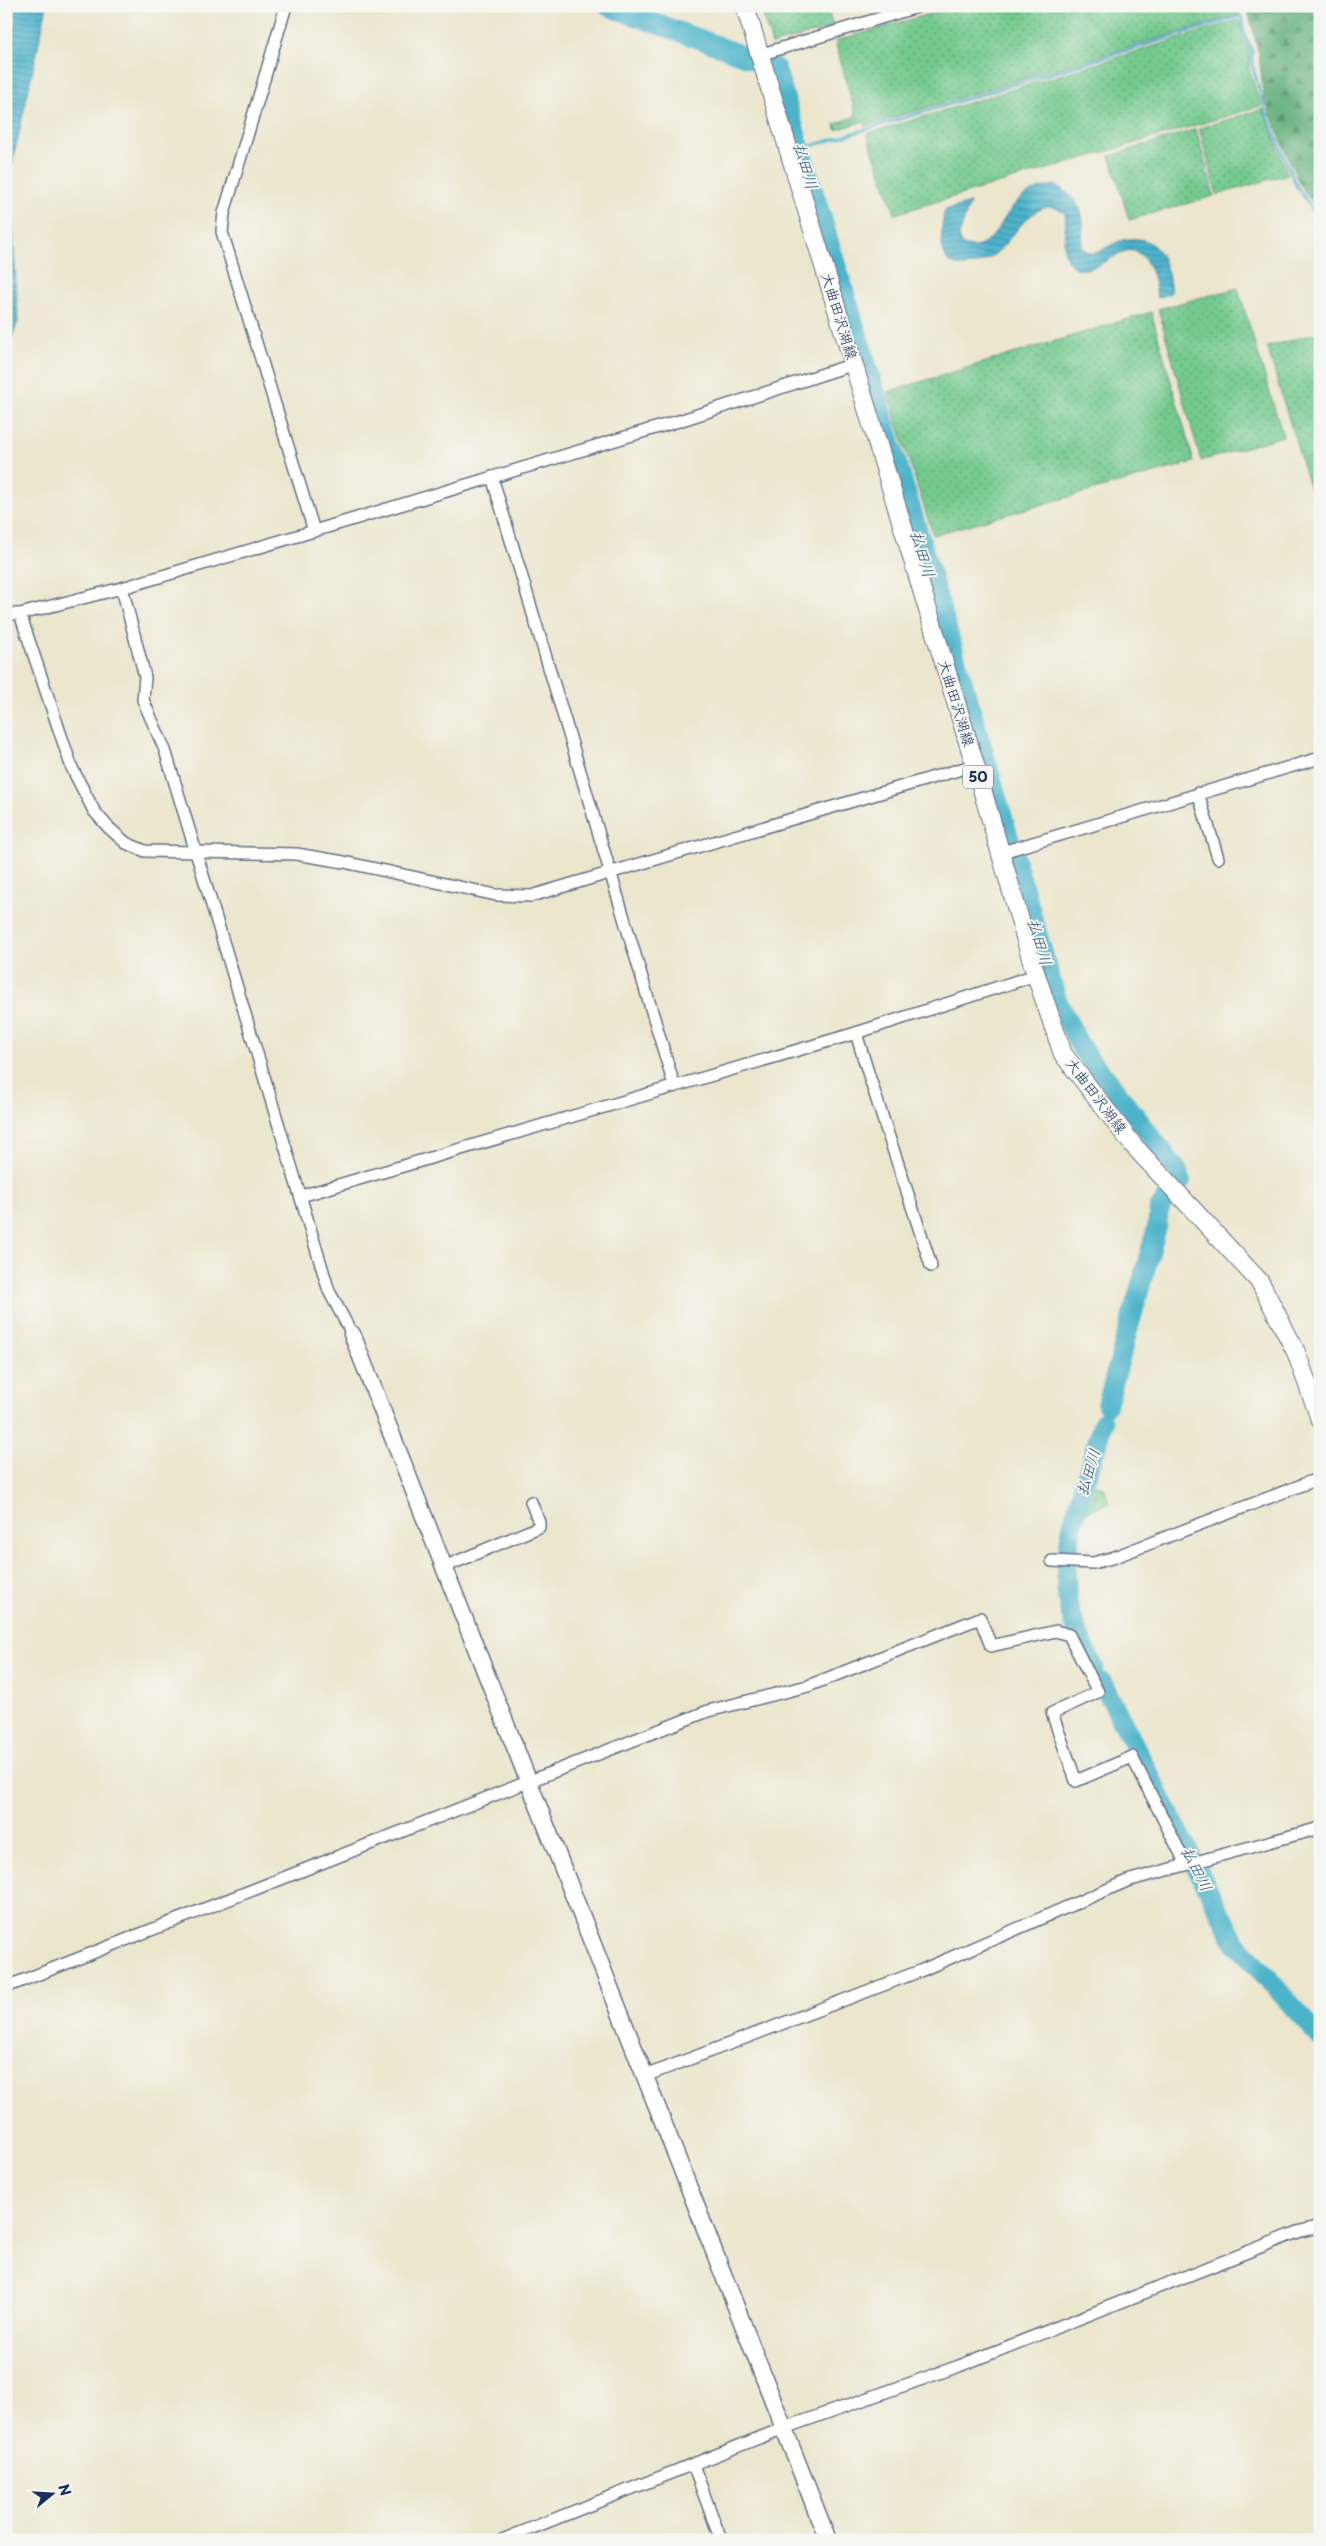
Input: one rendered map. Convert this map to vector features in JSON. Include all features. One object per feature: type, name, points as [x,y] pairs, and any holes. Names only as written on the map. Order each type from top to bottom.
[{"type":"main road","name":"大曲田沢湖線","points":[[745,6],[975,765],[1036,975],[1063,1054],[1133,1145],[1260,1282],[1296,1352],[1320,1419]]},
{"type":"street","points":[[286,6],[224,213],[222,232],[314,531]]},
{"type":"street","points":[[761,60],[920,6]]},
{"type":"street","points":[[854,364],[682,420],[314,531],[122,588],[13,614],[72,768],[94,811],[108,827],[126,842],[145,851],[198,854],[296,854],[513,897],[531,896],[612,874],[975,765]]},
{"type":"street","points":[[492,476],[674,1085]]},
{"type":"street","points":[[122,588],[144,677],[143,700],[165,750],[198,854],[210,901],[329,1291],[352,1334],[828,2540]]},
{"type":"street","points":[[999,853],[1320,758]]},
{"type":"street","points":[[1198,793],[1218,858]]},
{"type":"street","points":[[301,1196],[856,1033],[1036,975]]},
{"type":"street","points":[[856,1033],[881,1117],[900,1166],[931,1266]]},
{"type":"street","points":[[1052,1561],[1079,1564],[1093,1563],[1112,1558],[1320,1478]]},
{"type":"street","points":[[444,1567],[539,1527],[531,1502]]},
{"type":"street","points":[[6,1987],[708,1711],[808,1686],[980,1618],[991,1646],[1056,1631],[1069,1635],[1098,1692],[1052,1714],[1076,1781],[1132,1758],[1186,1864]]},
{"type":"street","points":[[645,2076],[920,1972],[1128,1881],[1320,1828]]},
{"type":"street","points":[[502,2540],[784,2428],[959,2366],[1289,2235],[1320,2226]]},
{"type":"street","points":[[693,2465],[721,2540]]},
{"type":"green space","points":[[760,6],[827,6],[833,27],[772,45]]},
{"type":"green space","points":[[957,6],[1236,6],[1240,14],[866,126],[865,121],[836,130],[835,124],[856,116],[835,41]]},
{"type":"green space","points":[[1247,6],[1320,6],[1320,214],[1299,183],[1264,99],[1259,55]]},
{"type":"green space","points":[[1239,20],[1242,33],[1250,49],[1249,69],[1261,106],[895,214],[867,134]]},
{"type":"green space","points":[[1263,109],[1288,174],[1217,195],[1199,128]]},
{"type":"green space","points":[[1196,129],[1214,196],[1129,220],[1110,156]]},
{"type":"green space","points":[[1238,288],[1283,436],[1201,461],[1158,309]]},
{"type":"green space","points":[[1151,312],[1194,462],[933,535],[887,392]]},
{"type":"green space","points":[[1320,332],[1320,523],[1267,347]]},
{"type":"green space","points":[[1091,1485],[1104,1487],[1109,1503],[1081,1514]]},
{"type":"water","points":[[16,6],[47,6],[10,174],[18,322],[6,354],[6,118]]},
{"type":"water","points":[[1054,185],[1070,196],[1081,211],[1083,224],[1082,248],[1093,254],[1124,240],[1140,239],[1149,242],[1156,248],[1165,264],[1171,293],[1157,298],[1153,275],[1145,260],[1134,251],[1120,253],[1088,269],[1080,269],[1073,266],[1067,259],[1064,248],[1065,213],[1052,207],[1046,207],[1035,212],[997,252],[985,261],[974,265],[962,266],[951,263],[947,259],[944,254],[942,236],[942,222],[945,210],[970,203],[959,235],[961,244],[971,247],[980,246],[993,235],[1019,200],[1033,191]]},
{"type":"waterway","name":"払田川","points":[[608,6],[776,69],[924,551],[1057,1000],[1079,1044],[1177,1170],[1180,1182]]},
{"type":"waterway","points":[[801,149],[1241,16],[1244,33],[1252,50],[1252,64],[1264,107],[1296,185],[1320,221]]},
{"type":"waterway","name":"払田川","points":[[1107,1405],[1157,1227],[1159,1209],[1167,1197]]},
{"type":"waterway","name":"払田川","points":[[1094,1667],[1072,1618],[1068,1603],[1066,1580],[1067,1557],[1076,1511],[1103,1422]]},
{"type":"waterway","name":"払田川","points":[[1102,1682],[1235,1942],[1320,2037]]}]
